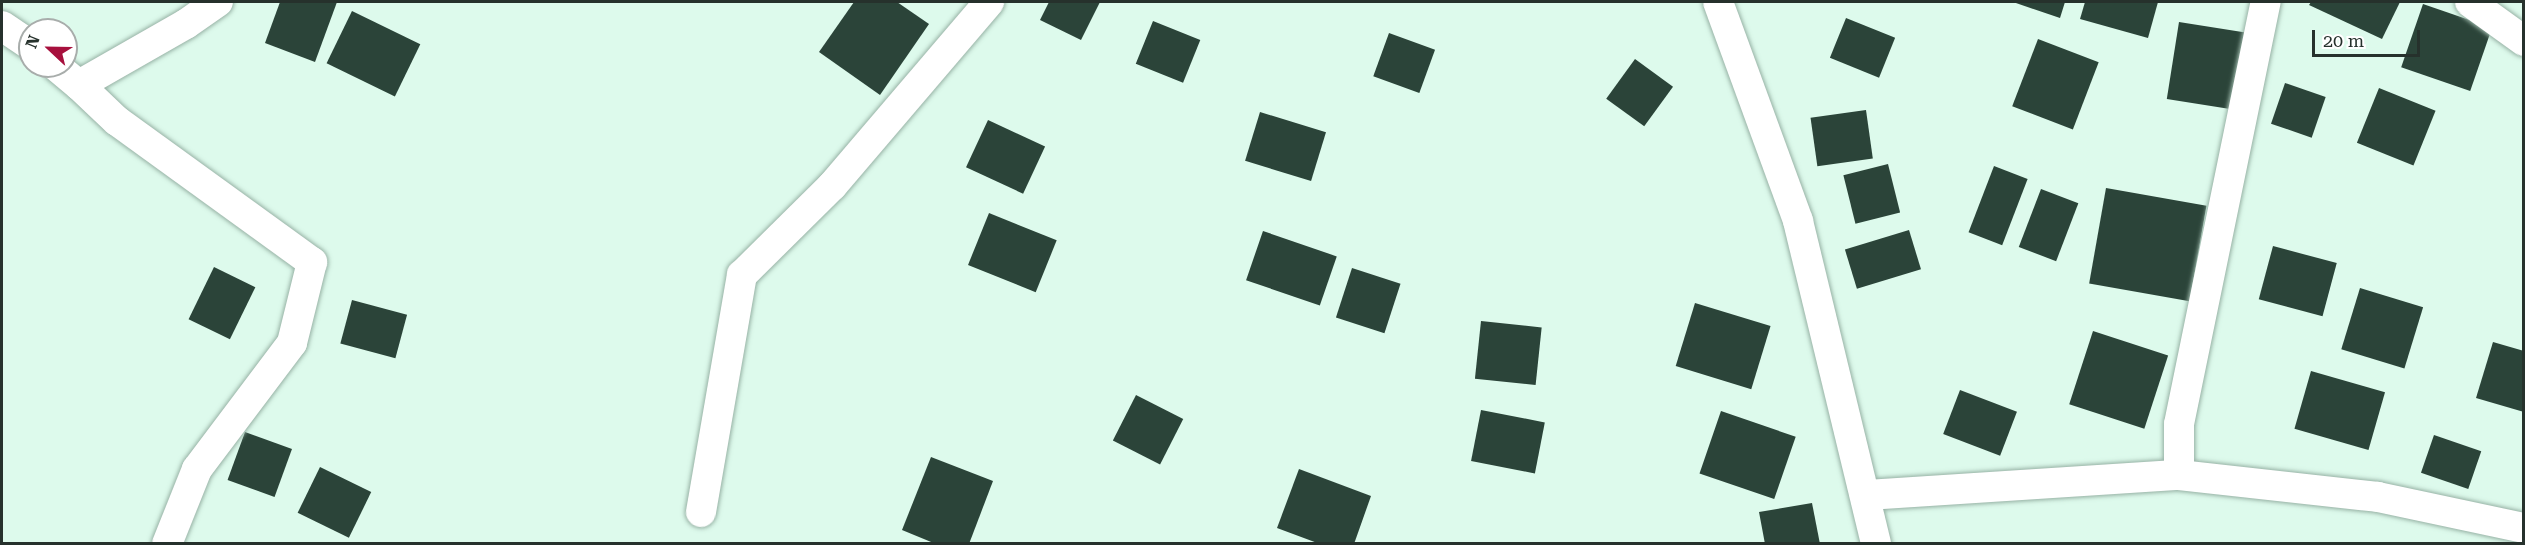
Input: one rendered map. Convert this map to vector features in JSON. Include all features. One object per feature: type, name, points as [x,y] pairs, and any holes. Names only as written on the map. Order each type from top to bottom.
[{"type":"street","points":[[79,85],[186,24],[218,2]]},
{"type":"street","points":[[701,512],[742,275],[832,186],[989,2]]},
{"type":"street","points":[[1718,2],[1798,221],[1867,495],[1876,543]]},
{"type":"street","points":[[2179,475],[2179,424],[2266,2]]},
{"type":"street","points":[[2470,2],[2523,41]]},
{"type":"street","points":[[2,26],[18,37]]},
{"type":"street","points":[[71,78],[117,122],[312,262],[292,343],[197,469],[167,543]]},
{"type":"street","points":[[1867,495],[2179,475],[2378,497],[2523,528]]},
{"type":"building","points":[[280,2],[337,2],[315,62],[265,43]]},
{"type":"building","points":[[854,2],[897,2],[929,24],[880,95],[819,52]]},
{"type":"building","points":[[1049,2],[1100,2],[1081,40],[1040,20]]},
{"type":"building","points":[[2013,2],[2065,2],[2060,18]]},
{"type":"building","points":[[2085,2],[2158,2],[2148,38],[2080,19]]},
{"type":"building","points":[[2311,2],[2400,2],[2382,39],[2309,5]]},
{"type":"building","points":[[2423,4],[2492,28],[2470,91],[2401,67]]},
{"type":"building","points":[[352,11],[420,44],[395,96],[327,63]]},
{"type":"building","points":[[1846,18],[1895,38],[1879,78],[1830,58]]},
{"type":"building","points":[[1153,21],[1200,40],[1183,83],[1136,64]]},
{"type":"building","points":[[2179,22],[2250,33],[2238,110],[2167,99]]},
{"type":"building","points":[[1389,33],[1435,50],[1419,93],[1373,76]]},
{"type":"building","points":[[2038,39],[2099,62],[2073,130],[2012,106]]},
{"type":"building","points":[[1635,59],[1673,87],[1644,126],[1606,99]]},
{"type":"building","points":[[2285,83],[2326,97],[2312,138],[2271,124]]},
{"type":"building","points":[[2379,88],[2436,111],[2413,166],[2357,143]]},
{"type":"building","points":[[1866,110],[1873,159],[1817,166],[1811,118]]},
{"type":"building","points":[[1260,112],[1326,132],[1311,181],[1245,161]]},
{"type":"building","points":[[988,120],[1045,147],[1023,194],[966,167]]},
{"type":"building","points":[[1888,164],[1900,213],[1855,224],[1843,175]]},
{"type":"building","points":[[1994,166],[2028,179],[2002,245],[1969,232]]},
{"type":"building","points":[[2106,188],[2206,206],[2190,301],[2089,284]]},
{"type":"building","points":[[2041,189],[2078,203],[2056,261],[2019,247]]},
{"type":"building","points":[[989,213],[1057,240],[1036,292],[968,265]]},
{"type":"building","points":[[1909,230],[1921,269],[1857,289],[1845,250]]},
{"type":"building","points":[[1263,231],[1337,256],[1320,306],[1246,280]]},
{"type":"building","points":[[2273,246],[2337,263],[2323,316],[2259,299]]},
{"type":"building","points":[[214,267],[255,287],[230,339],[189,319]]},
{"type":"building","points":[[1352,268],[1401,284],[1384,333],[1336,317]]},
{"type":"building","points":[[2360,288],[2423,307],[2404,369],[2341,349]]},
{"type":"building","points":[[352,300],[407,315],[395,358],[340,343]]},
{"type":"building","points":[[1695,303],[1771,326],[1751,389],[1676,366]]},
{"type":"building","points":[[1481,321],[1542,327],[1536,385],[1475,379]]},
{"type":"building","points":[[2093,331],[2168,355],[2144,429],[2069,404]]},
{"type":"building","points":[[2493,342],[2524,351],[2524,412],[2476,398]]},
{"type":"building","points":[[2311,371],[2385,392],[2368,450],[2294,429]]},
{"type":"building","points":[[1960,390],[2017,412],[2000,456],[1943,434]]},
{"type":"building","points":[[1136,395],[1183,419],[1160,465],[1113,440]]},
{"type":"building","points":[[1481,410],[1545,422],[1535,473],[1471,461]]},
{"type":"building","points":[[1721,411],[1796,437],[1774,499],[1700,473]]},
{"type":"building","points":[[245,432],[292,449],[275,497],[228,480]]},
{"type":"building","points":[[2434,435],[2481,451],[2468,489],[2421,473]]},
{"type":"building","points":[[931,457],[993,481],[969,544],[936,544],[902,530]]},
{"type":"building","points":[[320,467],[371,492],[349,538],[298,513]]},
{"type":"building","points":[[1299,469],[1371,496],[1354,544],[1320,544],[1277,528]]},
{"type":"building","points":[[1812,503],[1820,544],[1765,544],[1759,512]]}]
